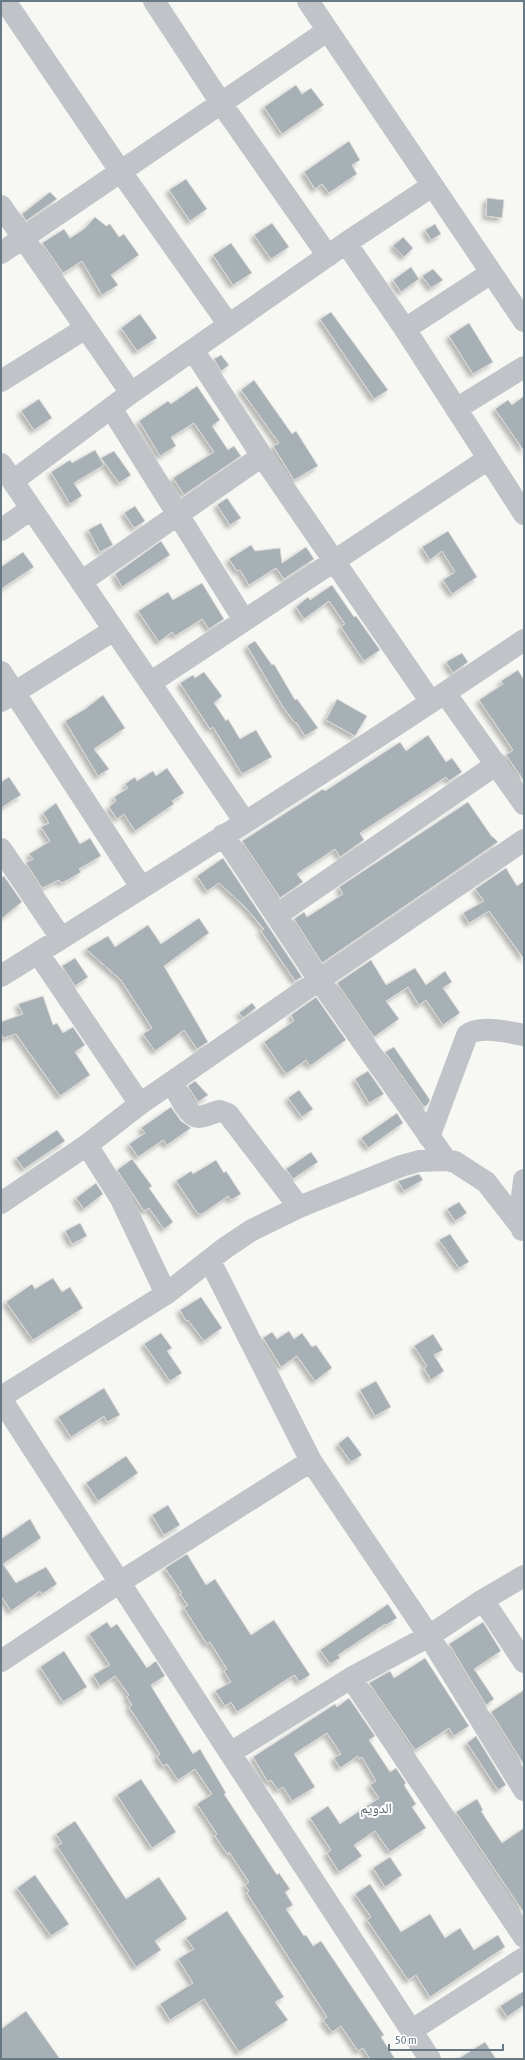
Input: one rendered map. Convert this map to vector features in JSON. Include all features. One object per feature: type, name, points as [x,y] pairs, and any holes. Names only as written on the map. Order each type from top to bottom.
[{"type":"street","points":[[5,1],[121,172],[229,325]]},
{"type":"street","points":[[154,1],[221,103],[328,256]]},
{"type":"street","points":[[308,1],[524,321]]},
{"type":"street","points":[[1,253],[327,31]]},
{"type":"street","points":[[245,822],[7,472],[112,408],[131,393],[346,243],[432,186]]},
{"type":"street","points":[[1,206],[131,393]]},
{"type":"street","points":[[346,243],[405,329],[523,512]]},
{"type":"street","points":[[405,329],[490,272]]},
{"type":"street","points":[[3,374],[86,328]]},
{"type":"street","points":[[193,350],[262,456],[334,562],[438,697],[497,764],[524,804]]},
{"type":"street","points":[[456,409],[524,367]]},
{"type":"street","points":[[112,408],[244,620]]},
{"type":"street","points":[[81,582],[262,456]]},
{"type":"street","points":[[150,683],[488,459]]},
{"type":"street","points":[[1,530],[31,509]]},
{"type":"street","points":[[8,697],[114,630]]},
{"type":"street","points":[[1,976],[245,822],[524,640]]},
{"type":"street","points":[[1,672],[8,697],[141,887]]},
{"type":"street","points":[[277,915],[497,764]]},
{"type":"street","points":[[223,835],[319,980],[446,1160]]},
{"type":"street","points":[[1,1203],[87,1146],[140,1104],[524,840]]},
{"type":"street","points":[[1,849],[61,938]]},
{"type":"street","points":[[38,953],[140,1104]]},
{"type":"street","points":[[429,1136],[467,1035],[479,1030],[524,1035]]},
{"type":"street","points":[[172,1082],[188,1110],[194,1116],[199,1117],[220,1111],[228,1114],[300,1207]]},
{"type":"street","points":[[87,1146],[121,1199],[166,1294]]},
{"type":"street","points":[[430,2059],[1,1398],[166,1294],[252,1230],[300,1207],[401,1166],[419,1161],[446,1160],[455,1162],[465,1167],[486,1182],[523,1233]]},
{"type":"street","points":[[523,1233],[521,1196],[524,1180]]},
{"type":"street","points":[[210,1261],[311,1461],[429,1636],[524,1790]]},
{"type":"street","points":[[1,1661],[120,1582],[311,1461]]},
{"type":"street","points":[[230,1753],[351,1678],[429,1636],[483,1600],[524,1576]]},
{"type":"street","points":[[483,1600],[524,1662]]},
{"type":"street","points":[[351,1678],[524,1937]]},
{"type":"street","points":[[412,2030],[524,1958]]},
{"type":"building","points":[[296,85],[302,94],[311,88],[324,105],[282,134],[264,107]]},
{"type":"building","points":[[349,141],[360,160],[352,165],[357,174],[329,193],[322,184],[315,189],[304,172]]},
{"type":"building","points":[[186,179],[207,209],[190,221],[169,190]]},
{"type":"building","points":[[50,192],[57,199],[26,221],[22,214]]},
{"type":"building","points":[[487,198],[504,200],[502,218],[486,216]]},
{"type":"building","points":[[95,217],[106,226],[110,224],[119,237],[124,234],[139,255],[111,275],[118,285],[102,295],[82,261],[63,273],[42,243],[64,229],[70,238],[84,229]]},
{"type":"building","points":[[272,223],[289,247],[271,259],[254,235]]},
{"type":"building","points":[[435,224],[441,234],[431,240],[425,230]]},
{"type":"building","points":[[403,237],[413,248],[404,257],[393,246]]},
{"type":"building","points":[[231,243],[252,273],[233,285],[213,255]]},
{"type":"building","points":[[411,267],[419,279],[401,292],[393,280]]},
{"type":"building","points":[[433,269],[443,280],[431,288],[422,276]]},
{"type":"building","points":[[331,312],[388,390],[374,399],[320,319]]},
{"type":"building","points":[[140,314],[157,338],[137,351],[121,328]]},
{"type":"building","points":[[469,323],[493,362],[473,374],[449,336]]},
{"type":"building","points":[[221,355],[229,365],[221,371],[214,359]]},
{"type":"building","points":[[254,380],[292,434],[296,431],[318,466],[294,480],[273,446],[279,443],[241,390]]},
{"type":"building","points":[[197,386],[220,420],[212,426],[228,450],[234,446],[241,456],[184,495],[173,478],[214,452],[194,423],[171,437],[176,446],[160,456],[139,421],[168,401],[171,404]]},
{"type":"building","points":[[524,396],[524,451],[495,409],[508,400],[512,405]]},
{"type":"building","points":[[39,399],[52,418],[34,430],[21,411]]},
{"type":"building","points":[[95,450],[104,465],[74,483],[82,496],[70,504],[51,472],[70,460],[72,463]]},
{"type":"building","points":[[114,451],[131,475],[119,483],[101,458]]},
{"type":"building","points":[[227,498],[241,518],[230,525],[217,505]]},
{"type":"building","points":[[135,506],[145,521],[134,528],[124,513]]},
{"type":"building","points":[[101,523],[113,545],[100,552],[88,530]]},
{"type":"building","points":[[448,531],[477,577],[452,594],[443,580],[455,572],[442,551],[430,560],[422,547]]},
{"type":"building","points":[[161,541],[170,555],[122,587],[115,574]]},
{"type":"building","points":[[251,545],[255,551],[280,548],[282,563],[306,547],[314,559],[284,579],[276,568],[249,585],[240,570],[237,571],[229,559]]},
{"type":"building","points":[[23,552],[34,567],[1,589],[1,567]]},
{"type":"building","points":[[202,583],[224,619],[209,629],[202,619],[175,636],[172,632],[159,642],[138,611],[168,592],[173,600]]},
{"type":"building","points":[[332,585],[354,617],[356,616],[380,650],[364,661],[341,627],[345,624],[329,601],[304,619],[296,607],[308,597],[310,600]]},
{"type":"building","points":[[255,641],[272,665],[274,664],[295,700],[297,699],[318,728],[305,736],[296,722],[295,723],[283,707],[247,646]]},
{"type":"building","points":[[462,653],[468,662],[453,673],[446,662]]},
{"type":"building","points":[[518,670],[524,680],[524,781],[506,755],[513,750],[479,700],[503,684],[501,681]]},
{"type":"building","points":[[204,672],[222,696],[214,703],[226,721],[228,719],[240,739],[256,730],[272,757],[242,774],[213,727],[210,729],[180,683],[193,675],[195,678]]},
{"type":"building","points":[[103,695],[125,728],[94,749],[109,769],[98,776],[65,721],[85,709]]},
{"type":"building","points":[[337,699],[367,716],[355,736],[326,720]]},
{"type":"building","points":[[428,735],[446,762],[452,758],[462,772],[449,781],[446,777],[360,833],[364,840],[340,857],[335,849],[297,874],[303,882],[280,898],[242,841],[323,789],[325,791],[400,742],[406,751]]},
{"type":"building","points":[[167,768],[184,793],[172,801],[174,804],[135,831],[124,814],[117,819],[109,807],[116,801],[114,797],[128,788],[125,784],[135,777],[137,781],[153,771],[156,776]]},
{"type":"building","points":[[9,777],[21,795],[1,808],[1,782]]},
{"type":"building","points":[[468,802],[492,837],[498,842],[322,963],[294,919],[304,912],[307,917],[343,894],[339,887]]},
{"type":"building","points":[[56,803],[80,844],[90,838],[101,856],[79,869],[81,872],[66,881],[61,883],[59,880],[42,888],[26,863],[33,859],[29,854],[50,841],[41,827],[49,823],[43,813]]},
{"type":"building","points":[[223,858],[302,977],[295,981],[261,931],[264,929],[245,907],[219,883],[207,891],[197,876]]},
{"type":"building","points":[[506,868],[517,886],[524,881],[524,959],[489,911],[469,923],[463,913],[484,901],[475,889]]},
{"type":"building","points":[[4,876],[22,902],[1,919],[1,878]]},
{"type":"building","points":[[199,918],[209,933],[164,966],[208,1042],[197,1049],[184,1030],[155,1051],[143,1034],[152,1028],[121,980],[86,949],[108,936],[115,947],[148,925],[161,944]]},
{"type":"building","points":[[75,958],[88,977],[75,986],[62,966]]},
{"type":"building","points":[[371,960],[386,985],[415,968],[426,985],[445,971],[452,982],[443,988],[460,1013],[443,1025],[426,1000],[419,1005],[408,987],[386,1001],[399,1019],[374,1037],[337,983]]},
{"type":"building","points":[[43,996],[53,1025],[57,1023],[63,1033],[73,1027],[85,1045],[75,1052],[90,1075],[60,1096],[16,1034],[3,1038],[1,1032],[1,1022],[23,1014],[18,1004]]},
{"type":"building","points":[[316,997],[346,1040],[310,1066],[306,1060],[286,1074],[264,1042],[294,1021],[291,1015]]},
{"type":"building","points":[[252,1003],[256,1008],[243,1018],[239,1013]]},
{"type":"building","points":[[394,1047],[430,1100],[424,1107],[385,1052]]},
{"type":"building","points":[[368,1071],[384,1094],[369,1103],[355,1079]]},
{"type":"building","points":[[195,1081],[208,1095],[198,1102],[188,1086]]},
{"type":"building","points":[[299,1090],[313,1109],[302,1117],[288,1098]]},
{"type":"building","points":[[171,1107],[181,1121],[191,1128],[167,1145],[163,1140],[138,1157],[129,1144],[145,1133],[141,1128]]},
{"type":"building","points":[[397,1113],[403,1123],[368,1148],[361,1138]]},
{"type":"building","points":[[57,1130],[65,1141],[24,1169],[16,1158]]},
{"type":"building","points":[[311,1152],[318,1162],[293,1179],[286,1169]]},
{"type":"building","points":[[132,1159],[152,1186],[149,1188],[173,1222],[164,1229],[149,1208],[144,1211],[117,1170]]},
{"type":"building","points":[[216,1160],[224,1173],[226,1171],[241,1194],[231,1200],[228,1196],[202,1214],[198,1214],[176,1181],[191,1171],[193,1174]]},
{"type":"building","points":[[419,1174],[423,1180],[404,1191],[398,1181]]},
{"type":"building","points":[[96,1183],[103,1194],[84,1209],[76,1198]]},
{"type":"building","points":[[459,1202],[467,1213],[455,1221],[447,1209]]},
{"type":"building","points":[[80,1223],[87,1236],[72,1244],[65,1231]]},
{"type":"building","points":[[450,1234],[469,1262],[459,1268],[439,1240]]},
{"type":"building","points":[[53,1278],[62,1292],[70,1287],[83,1308],[33,1340],[6,1302],[32,1284],[35,1289]]},
{"type":"building","points":[[201,1297],[222,1328],[204,1341],[188,1320],[186,1321],[180,1310]]},
{"type":"building","points":[[289,1331],[294,1339],[302,1333],[312,1347],[316,1345],[332,1368],[315,1381],[297,1356],[281,1367],[263,1338],[272,1332],[277,1339]]},
{"type":"building","points":[[161,1333],[172,1348],[167,1351],[182,1373],[170,1381],[144,1344]]},
{"type":"building","points":[[433,1334],[443,1350],[434,1355],[444,1371],[431,1380],[424,1368],[427,1366],[414,1346]]},
{"type":"building","points":[[376,1381],[391,1407],[375,1416],[360,1390]]},
{"type":"building","points":[[104,1388],[120,1415],[107,1422],[104,1416],[71,1437],[58,1417]]},
{"type":"building","points":[[348,1436],[362,1455],[351,1462],[338,1444]]},
{"type":"building","points":[[126,1456],[138,1473],[98,1501],[86,1483]]},
{"type":"building","points":[[168,1505],[180,1525],[164,1535],[152,1515]]},
{"type":"building","points":[[30,1519],[41,1538],[3,1564],[16,1583],[46,1567],[57,1584],[42,1594],[40,1591],[11,1611],[1,1596],[1,1539]]},
{"type":"building","points":[[187,1554],[206,1585],[215,1579],[251,1635],[274,1620],[310,1675],[299,1682],[295,1675],[289,1678],[237,1712],[231,1702],[225,1706],[215,1691],[231,1682],[224,1671],[227,1669],[210,1642],[207,1644],[184,1608],[188,1605],[180,1594],[182,1593],[165,1568]]},
{"type":"building","points":[[388,1604],[397,1618],[386,1625],[385,1624],[338,1655],[340,1658],[330,1664],[320,1650]]},
{"type":"building","points":[[107,1622],[111,1628],[117,1624],[147,1668],[156,1661],[165,1676],[151,1685],[154,1691],[193,1754],[200,1749],[226,1793],[224,1794],[277,1875],[279,1873],[290,1889],[285,1892],[293,1905],[286,1909],[304,1936],[306,1935],[313,1946],[321,1941],[384,2035],[381,2037],[395,2059],[370,2059],[363,2048],[358,2051],[341,2026],[332,2032],[323,2020],[327,2017],[247,1893],[249,1891],[245,1885],[249,1882],[229,1852],[228,1855],[215,1836],[217,1834],[197,1804],[212,1794],[195,1769],[178,1780],[167,1764],[163,1766],[157,1756],[160,1754],[129,1707],[132,1705],[127,1697],[129,1695],[115,1676],[100,1686],[93,1675],[110,1665],[89,1634]]},
{"type":"building","points":[[483,1622],[501,1651],[474,1669],[494,1699],[486,1705],[449,1644]]},
{"type":"building","points":[[64,1651],[87,1687],[63,1702],[40,1667]]},
{"type":"building","points":[[425,1658],[469,1726],[454,1736],[449,1728],[415,1750],[369,1683],[390,1671],[394,1678]]},
{"type":"building","points":[[524,1690],[524,1765],[491,1712]]},
{"type":"building","points":[[349,1698],[375,1736],[369,1740],[390,1772],[396,1768],[406,1783],[404,1785],[416,1804],[412,1807],[426,1828],[390,1852],[375,1831],[354,1845],[362,1856],[339,1872],[327,1853],[331,1850],[310,1818],[328,1806],[340,1824],[379,1798],[370,1785],[376,1781],[362,1757],[359,1759],[358,1756],[340,1768],[334,1758],[341,1754],[327,1733],[294,1754],[315,1787],[292,1801],[283,1787],[278,1790],[271,1780],[268,1782],[253,1757],[335,1704],[337,1707]]},
{"type":"building","points":[[476,1736],[506,1785],[498,1790],[467,1743]]},
{"type":"building","points":[[141,1779],[176,1832],[152,1848],[117,1795]]},
{"type":"building","points":[[477,1799],[483,1810],[481,1811],[502,1843],[524,1828],[524,1913],[456,1812]]},
{"type":"building","points":[[75,1821],[126,1899],[159,1877],[187,1919],[155,1941],[161,1950],[136,1967],[57,1846],[62,1843],[56,1834]]},
{"type":"building","points":[[390,1857],[402,1875],[385,1887],[373,1868]]},
{"type":"building","points":[[35,1875],[69,1924],[51,1936],[17,1888]]},
{"type":"building","points":[[370,1884],[401,1932],[430,1914],[445,1938],[460,1928],[474,1950],[498,1935],[505,1947],[430,1997],[416,1975],[408,1980],[367,1920],[371,1917],[355,1894]]},
{"type":"building","points":[[227,1911],[284,1997],[275,2002],[288,2020],[239,2052],[204,1999],[170,2020],[160,2004],[193,1983],[178,1959],[194,1949],[186,1938]]},
{"type":"building","points":[[524,1991],[524,2005],[507,2017],[500,2006]]},
{"type":"building","points":[[26,2011],[60,2059],[1,2059],[1,2029]]},
{"type":"building","points":[[485,2042],[496,2059],[458,2059]]},
{"type":"district","name":"الدويم","points":[[376,1808]]}]
